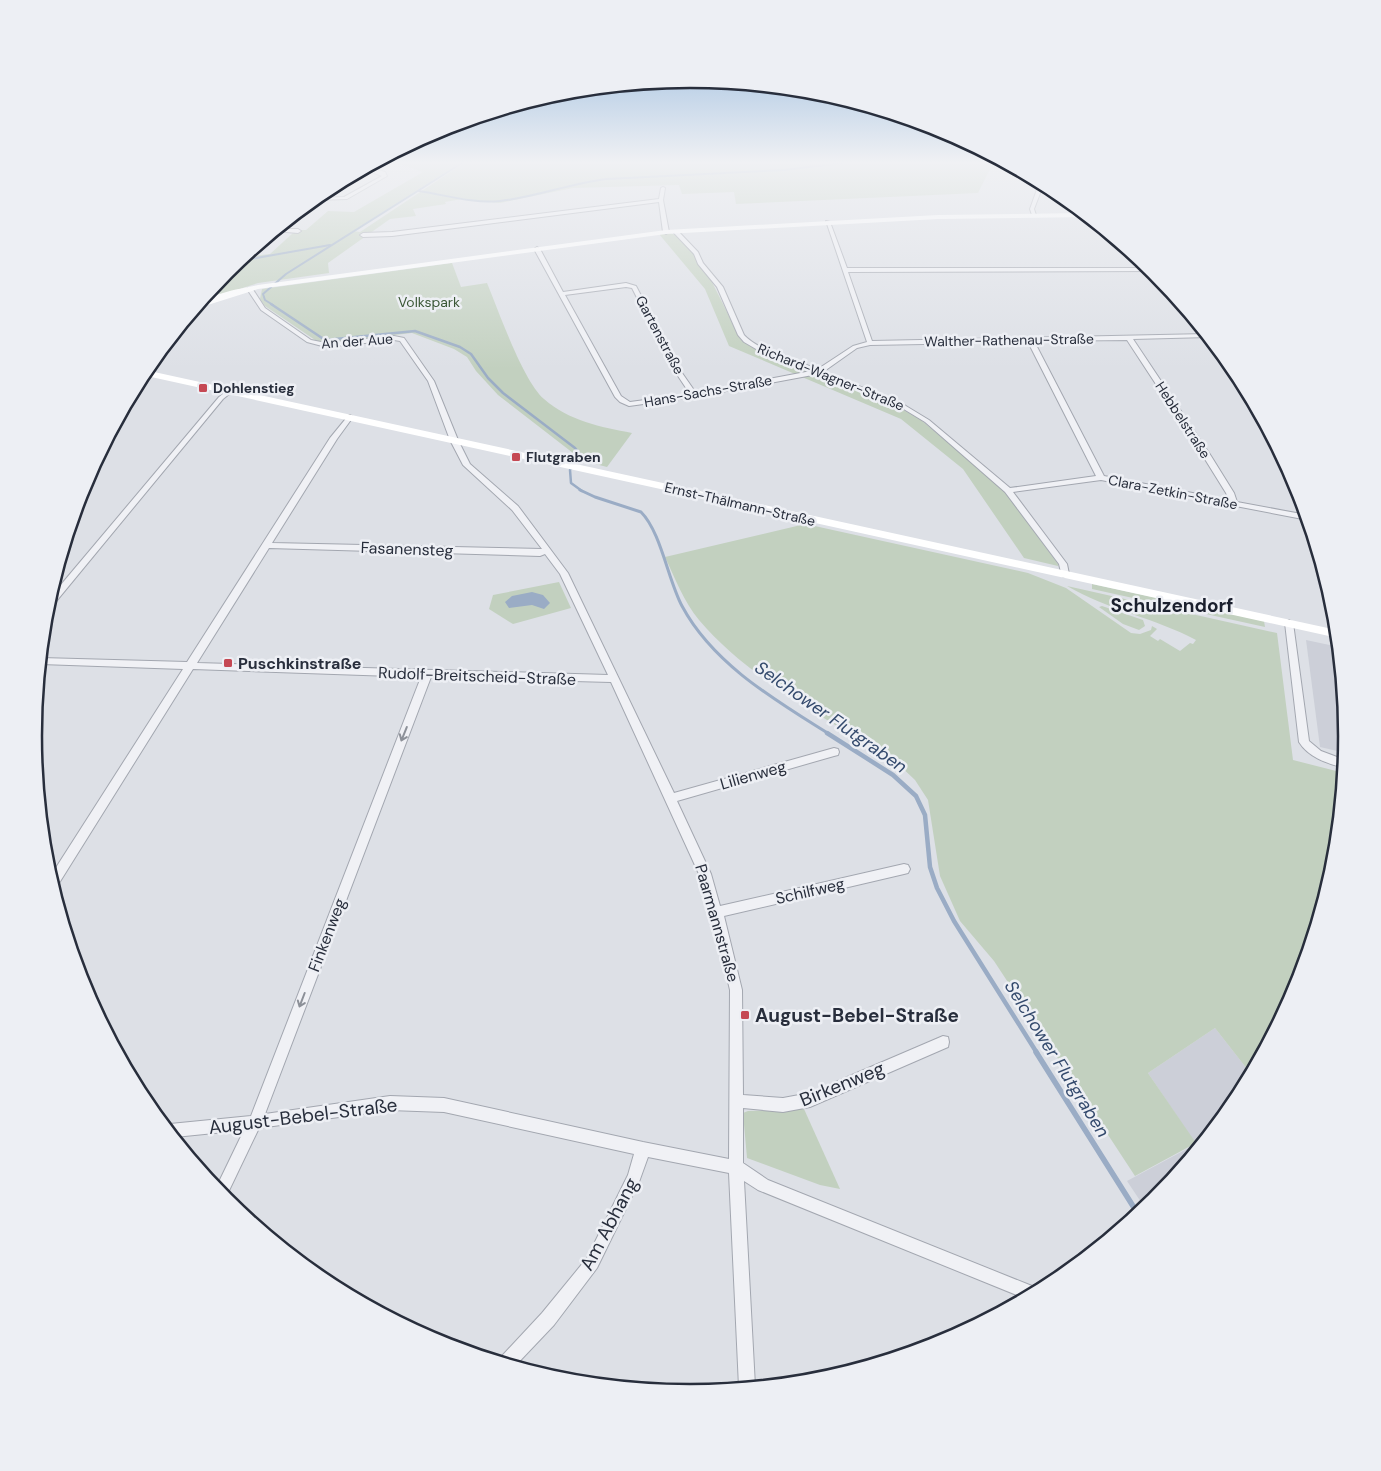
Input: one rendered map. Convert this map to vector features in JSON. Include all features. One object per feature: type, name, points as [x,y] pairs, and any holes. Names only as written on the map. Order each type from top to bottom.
[{"type":"street","points":[[363,235],[411,232]]},
{"type":"street","name":"Richard-Wagner-Straße","points":[[676,232],[696,253],[700,263],[720,287],[744,339],[758,348],[910,410],[1008,490],[1063,564],[1065,574]]},
{"type":"street","points":[[207,304],[250,289],[282,283],[537,248],[681,232]]},
{"type":"street","points":[[832,232],[870,342]]},
{"type":"street","name":"Hans-Sachs-Straße","points":[[537,248],[622,401],[635,404],[818,372]]},
{"type":"street","points":[[846,270],[1142,270]]},
{"type":"street","name":"Gartenstraße","points":[[562,294],[626,285],[634,287],[676,370],[694,395]]},
{"type":"street","name":"An der Aue","points":[[250,289],[263,309],[316,344],[326,345],[394,338],[402,339],[431,380],[454,440]]},
{"type":"street","name":"Walther-Rathenau-Straße","points":[[818,372],[855,347],[870,342],[1201,336]]},
{"type":"street","name":"Hebbelstraße","points":[[1128,337],[1207,456],[1230,493],[1234,504]]},
{"type":"street","points":[[1030,339],[1101,478]]},
{"type":"street","name":"Ernst-Thälmann-Straße","points":[[153,374],[1330,632]]},
{"type":"street","points":[[59,592],[221,398],[230,391]]},
{"type":"street","points":[[58,874],[342,425],[350,417]]},
{"type":"street","name":"Paarmannstraße","points":[[454,440],[468,465],[515,508],[564,574],[612,678],[671,798],[705,874],[717,912],[736,990],[736,1167],[747,1381]]},
{"type":"street","name":"Clara-Zetkin-Straße","points":[[1008,490],[1101,478],[1300,516]]},
{"type":"street","name":"Fasanensteg","points":[[266,545],[531,553],[540,553],[548,550]]},
{"type":"street","points":[[1289,623],[1304,742],[1322,758],[1337,762]]},
{"type":"street","name":"Rudolf-Breitscheid-Straße","points":[[47,661],[190,667],[612,678]]},
{"type":"street","name":"Finkenweg","points":[[224,1186],[255,1122],[427,674]]},
{"type":"street","name":"Lilienweg","points":[[671,798],[834,752]]},
{"type":"street","name":"Schilfweg","points":[[717,912],[904,869]]},
{"type":"street","name":"Birkenweg","points":[[736,1101],[783,1105],[810,1100],[943,1042]]},
{"type":"street","name":"August-Bebel-Straße","points":[[176,1130],[390,1104],[444,1105],[644,1149],[736,1167],[763,1185],[1022,1292]]},
{"type":"street","name":"Am Abhang","points":[[512,1358],[548,1319],[592,1263],[631,1186],[644,1149]]},
{"type":"shaded area","points":[[1306,640],[1332,646],[1333,651],[1337,693],[1338,751],[1320,747]]},
{"type":"shaded area","points":[[1215,1028],[1247,1068],[1195,1142],[1148,1073]]},
{"type":"shaded area","points":[[1192,1146],[1141,1202],[1127,1181]]},
{"type":"green space","points":[[294,232],[372,232],[328,263],[329,273],[258,283],[213,298],[255,256],[270,254]]},
{"type":"green space","points":[[671,233],[691,250],[711,280],[741,340],[759,350],[893,404],[921,420],[1004,490],[1058,566],[1024,558],[963,469],[901,419],[729,346],[705,289],[659,234]]},
{"type":"green space","name":"Volkspark","points":[[452,263],[461,287],[487,283],[520,362],[536,390],[544,399],[554,407],[575,418],[632,433],[607,467],[572,458],[573,453],[498,395],[476,371],[467,357],[454,349],[412,333],[325,343],[318,342],[265,306],[260,299],[262,289]]},
{"type":"green space","points":[[801,523],[1028,573],[1066,588],[1131,633],[1140,634],[1151,630],[1152,626],[1157,629],[1150,636],[1158,641],[1160,639],[1180,651],[1190,643],[1193,644],[1196,640],[1067,586],[1277,633],[1293,760],[1337,771],[1333,820],[1326,862],[1304,944],[1272,1022],[1247,1068],[1215,1028],[1148,1073],[1195,1142],[1193,1145],[1135,1176],[994,961],[960,921],[940,876],[928,800],[915,780],[896,762],[818,715],[767,681],[720,642],[699,620],[689,606],[665,557],[801,525]]},
{"type":"green space","points":[[559,582],[571,608],[513,624],[489,609],[493,595]]},
{"type":"green space","points":[[1092,584],[1264,621],[1265,627],[1092,589]]},
{"type":"green space","points":[[1102,606],[1143,620],[1145,626],[1139,630],[1123,624],[1099,607]]},
{"type":"green space","points":[[804,1109],[840,1189],[820,1185],[747,1158],[743,1113],[748,1111]]},
{"type":"water","points":[[532,592],[543,595],[550,603],[544,609],[532,605],[509,608],[505,602],[512,596]]},
{"type":"waterway","name":"Selchower Flutgraben","points":[[273,305],[265,300],[263,294],[286,274],[353,232]]},
{"type":"waterway","points":[[251,259],[330,245]]},
{"type":"waterway","name":"Selchower Flutgraben","points":[[271,304],[325,340],[415,331],[460,347],[471,354],[488,378],[503,393],[575,448],[579,453],[570,470],[571,483],[582,491]]},
{"type":"waterway","name":"Selchower Flutgraben","points":[[582,491],[641,512],[654,531],[682,606],[710,646],[767,694],[829,734]]},
{"type":"waterway","name":"Selchower Flutgraben","points":[[827,733],[893,775],[916,796],[925,815],[930,867],[937,888],[954,921],[1037,1053]]},
{"type":"waterway","name":"Selchower Flutgraben","points":[[1036,1052],[1134,1208]]},
{"type":"place","name":"Dohlenstieg","points":[[203,388]]},
{"type":"place","name":"Flutgraben","points":[[516,457]]},
{"type":"place","name":"Puschkinstraße","points":[[228,663]]},
{"type":"place","name":"August-Bebel-Straße","points":[[745,1015]]},
{"type":"district","name":"Schulzendorf","points":[[1172,605]]}]
